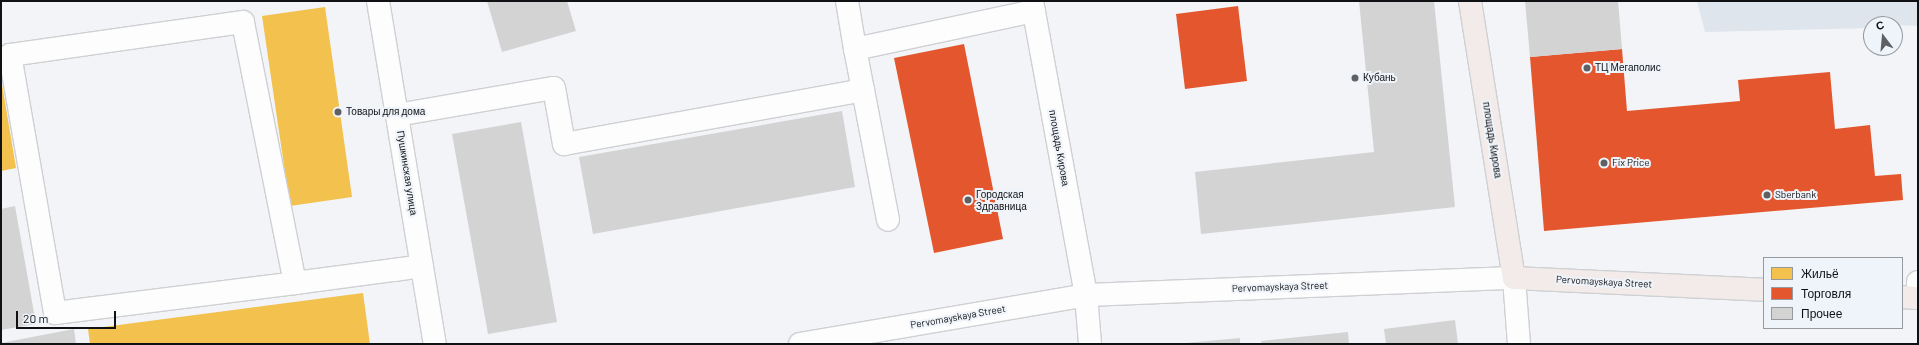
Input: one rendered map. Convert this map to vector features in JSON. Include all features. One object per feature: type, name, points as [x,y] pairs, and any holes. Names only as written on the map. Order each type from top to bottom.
[{"type":"main road","name":"площадь Кирова","points":[[1470,1],[1514,278]]},
{"type":"main road","name":"Pervomayskaya Street","points":[[1514,278],[1763,290]]},
{"type":"street","name":"Пушкинская улица","points":[[378,1],[436,344]]},
{"type":"street","points":[[846,1],[888,220]]},
{"type":"street","points":[[855,49],[1033,6]]},
{"type":"street","name":"площадь Кирова","points":[[1033,6],[1086,295],[1090,344]]},
{"type":"street","points":[[295,283],[243,22],[10,55],[55,313],[295,283],[422,266]]},
{"type":"street","points":[[397,115],[554,88],[564,144],[863,90]]},
{"type":"street","points":[[1514,278],[1519,344]]},
{"type":"street","name":"Pervomayskaya Street","points":[[800,344],[1086,295],[1514,278]]},
{"type":"shaded area","points":[[1697,1],[1918,1],[1918,26],[1903,25],[1903,16],[1863,16],[1863,28],[1705,32]]},
{"type":"building: Жильё","points":[[325,7],[352,197],[290,206],[262,16]]},
{"type":"building: Жильё","points":[[2,84],[16,168],[1,171],[1,85]]},
{"type":"building: Жильё","points":[[363,293],[370,344],[90,344],[88,329]]},
{"type":"building: Торговля","points":[[1238,6],[1247,81],[1185,89],[1176,14]]},
{"type":"building: Торговля","points":[[964,44],[1003,239],[934,253],[894,58]]},
{"type":"building: Торговля","points":[[1622,49],[1627,111],[1740,101],[1738,80],[1830,72],[1835,129],[1870,125],[1875,176],[1901,174],[1903,200],[1544,231],[1530,57]]},
{"type":"building: Прочее","points":[[487,1],[567,1],[576,31],[502,52]]},
{"type":"building: Прочее","points":[[1359,1],[1434,1],[1455,207],[1201,234],[1195,172],[1374,152]]},
{"type":"building: Прочее","points":[[1525,1],[1618,1],[1622,49],[1530,57]]},
{"type":"building: Прочее","points":[[842,111],[855,187],[593,234],[579,157]]},
{"type":"building: Прочее","points":[[521,122],[557,322],[488,334],[452,134]]},
{"type":"building: Прочее","points":[[15,206],[36,324],[1,330],[1,209]]},
{"type":"building: Прочее","points":[[1455,320],[1458,344],[1386,344],[1384,329]]},
{"type":"building: Прочее","points":[[74,329],[76,344],[1,344],[1,343]]},
{"type":"building: Прочее","points":[[1348,332],[1349,344],[1262,344],[1261,341]]},
{"type":"building: Прочее","points":[[1240,338],[1240,344],[1186,344],[1186,343]]},
{"type":"place","name":"ТЦ Мегаполис","points":[[1587,68]]},
{"type":"place","name":"Кубань","points":[[1355,78]]},
{"type":"place","name":"Товары для дома","points":[[338,112]]},
{"type":"place","name":"Fix Price","points":[[1604,163]]},
{"type":"place","name":"Sberbank","points":[[1767,195]]},
{"type":"place","name":"Городская Здравница","points":[[968,200]]}]
